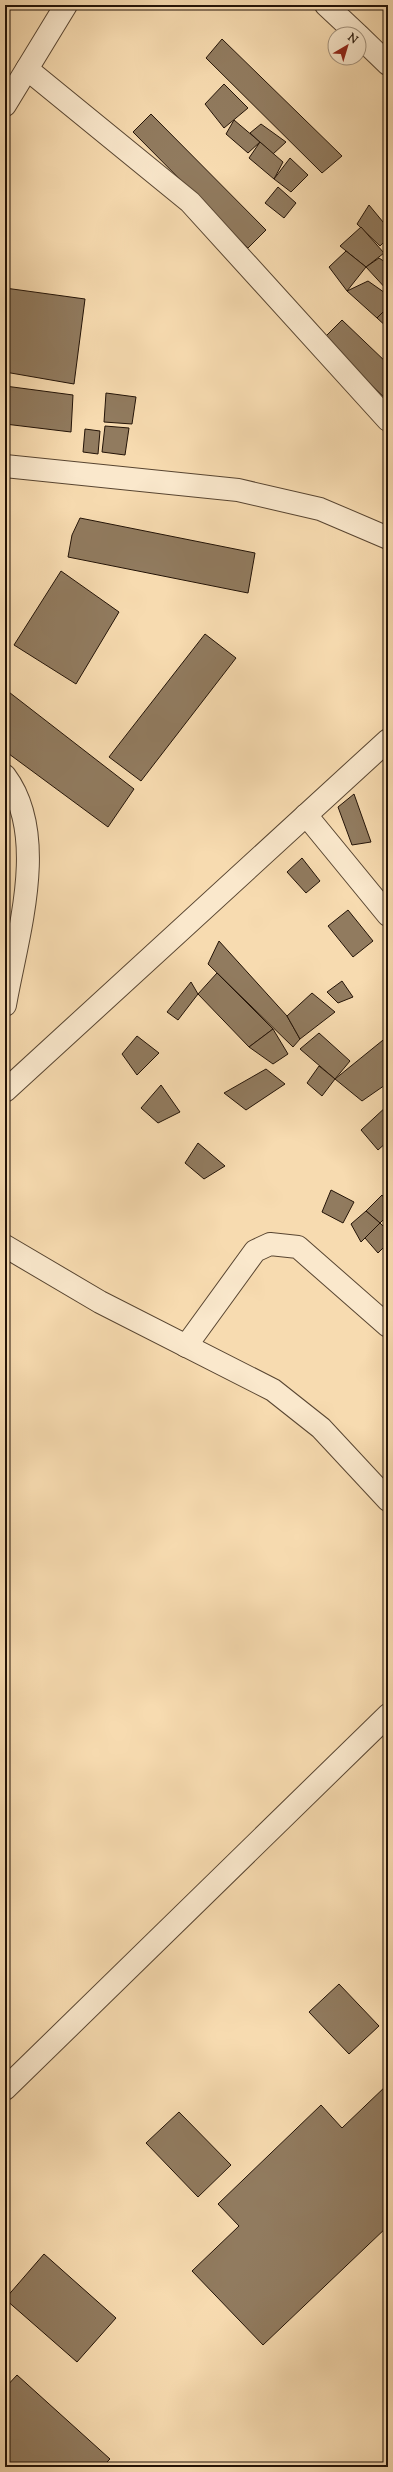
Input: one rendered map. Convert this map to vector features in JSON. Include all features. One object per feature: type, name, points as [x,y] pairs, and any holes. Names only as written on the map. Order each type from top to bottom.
[{"type":"street","points":[[5,105],[66,5]]},
{"type":"street","points":[[326,5],[348,26]]},
{"type":"street","points":[[367,44],[388,64]]},
{"type":"street","points":[[27,69],[190,202],[388,420]]},
{"type":"street","points":[[5,466],[238,490],[320,509],[388,538]]},
{"type":"street","points":[[5,1091],[388,740]]},
{"type":"street","points":[[5,776],[12,785],[25,816],[30,850],[27,883],[5,1005]]},
{"type":"street","points":[[306,815],[388,915]]},
{"type":"street","points":[[186,1346],[255,1251],[270,1244],[298,1247],[388,1326]]},
{"type":"street","points":[[5,1246],[100,1302],[273,1390],[321,1428],[388,1500]]},
{"type":"street","points":[[5,2089],[388,1715]]},
{"type":"building","points":[[222,39],[342,156],[322,173],[206,58]]},
{"type":"building","points":[[224,84],[248,108],[224,128],[205,104]]},
{"type":"building","points":[[151,114],[266,230],[248,248],[133,132]]},
{"type":"building","points":[[234,120],[260,142],[248,153],[226,134]]},
{"type":"building","points":[[261,124],[286,142],[273,154],[250,133]]},
{"type":"building","points":[[260,142],[283,162],[274,179],[249,158]]},
{"type":"building","points":[[290,158],[308,175],[291,192],[274,179]]},
{"type":"building","points":[[278,187],[296,203],[284,218],[265,203]]},
{"type":"building","points":[[369,205],[388,228],[388,238],[380,246],[357,224]]},
{"type":"building","points":[[361,227],[384,253],[366,267],[340,246]]},
{"type":"building","points":[[346,251],[366,267],[347,291],[329,267]]},
{"type":"building","points":[[379,258],[388,264],[388,291],[366,267]]},
{"type":"building","points":[[368,281],[388,295],[388,309],[377,318],[347,291]]},
{"type":"building","points":[[5,288],[85,299],[74,384],[5,372]]},
{"type":"building","points":[[388,307],[388,328],[377,318]]},
{"type":"building","points":[[342,320],[388,364],[388,401],[323,339]]},
{"type":"building","points":[[5,386],[73,395],[71,432],[5,424]]},
{"type":"building","points":[[106,393],[136,397],[132,424],[104,422]]},
{"type":"building","points":[[105,426],[129,428],[125,455],[102,452]]},
{"type":"building","points":[[85,429],[100,431],[98,454],[83,452]]},
{"type":"building","points":[[80,518],[255,553],[248,593],[68,557],[72,535]]},
{"type":"building","points":[[61,571],[119,612],[76,684],[14,645]]},
{"type":"building","points":[[205,634],[236,658],[141,781],[109,757]]},
{"type":"building","points":[[5,689],[134,789],[108,827],[5,751]]},
{"type":"building","points":[[354,794],[371,842],[352,845],[338,807]]},
{"type":"building","points":[[302,858],[320,881],[306,893],[287,872]]},
{"type":"building","points":[[348,910],[373,941],[353,957],[328,926]]},
{"type":"building","points":[[219,941],[287,1016],[300,1039],[293,1047],[208,964]]},
{"type":"building","points":[[217,973],[273,1029],[249,1047],[198,994]]},
{"type":"building","points":[[342,981],[353,997],[338,1003],[327,992]]},
{"type":"building","points":[[191,982],[198,994],[178,1020],[167,1012]]},
{"type":"building","points":[[312,993],[335,1012],[300,1039],[287,1016]]},
{"type":"building","points":[[273,1029],[288,1054],[273,1064],[249,1047]]},
{"type":"building","points":[[319,1033],[350,1061],[335,1079],[300,1049]]},
{"type":"building","points":[[137,1036],[159,1053],[137,1075],[122,1054]]},
{"type":"building","points":[[388,1036],[388,1083],[362,1101],[335,1079]]},
{"type":"building","points":[[319,1066],[335,1079],[322,1096],[307,1083]]},
{"type":"building","points":[[266,1069],[285,1084],[246,1110],[224,1093]]},
{"type":"building","points":[[161,1085],[180,1112],[158,1123],[141,1108]]},
{"type":"building","points":[[388,1105],[388,1141],[378,1150],[361,1130]]},
{"type":"building","points":[[198,1143],[225,1166],[204,1179],[185,1163]]},
{"type":"building","points":[[331,1190],[354,1202],[343,1223],[322,1212]]},
{"type":"building","points":[[382,1195],[388,1203],[388,1215],[380,1223],[366,1211]]},
{"type":"building","points":[[366,1211],[380,1223],[361,1242],[351,1224]]},
{"type":"building","points":[[380,1223],[388,1231],[388,1243],[378,1253],[365,1238]]},
{"type":"building","points":[[339,1984],[379,2026],[349,2054],[309,2012]]},
{"type":"building","points":[[388,2084],[388,2226],[263,2345],[192,2271],[239,2226],[218,2204],[321,2105],[342,2128]]},
{"type":"building","points":[[179,2112],[231,2165],[198,2197],[146,2143]]},
{"type":"building","points":[[44,2254],[116,2318],[77,2362],[5,2299]]},
{"type":"building","points":[[17,2375],[110,2459],[102,2467],[5,2467],[5,2388]]}]
